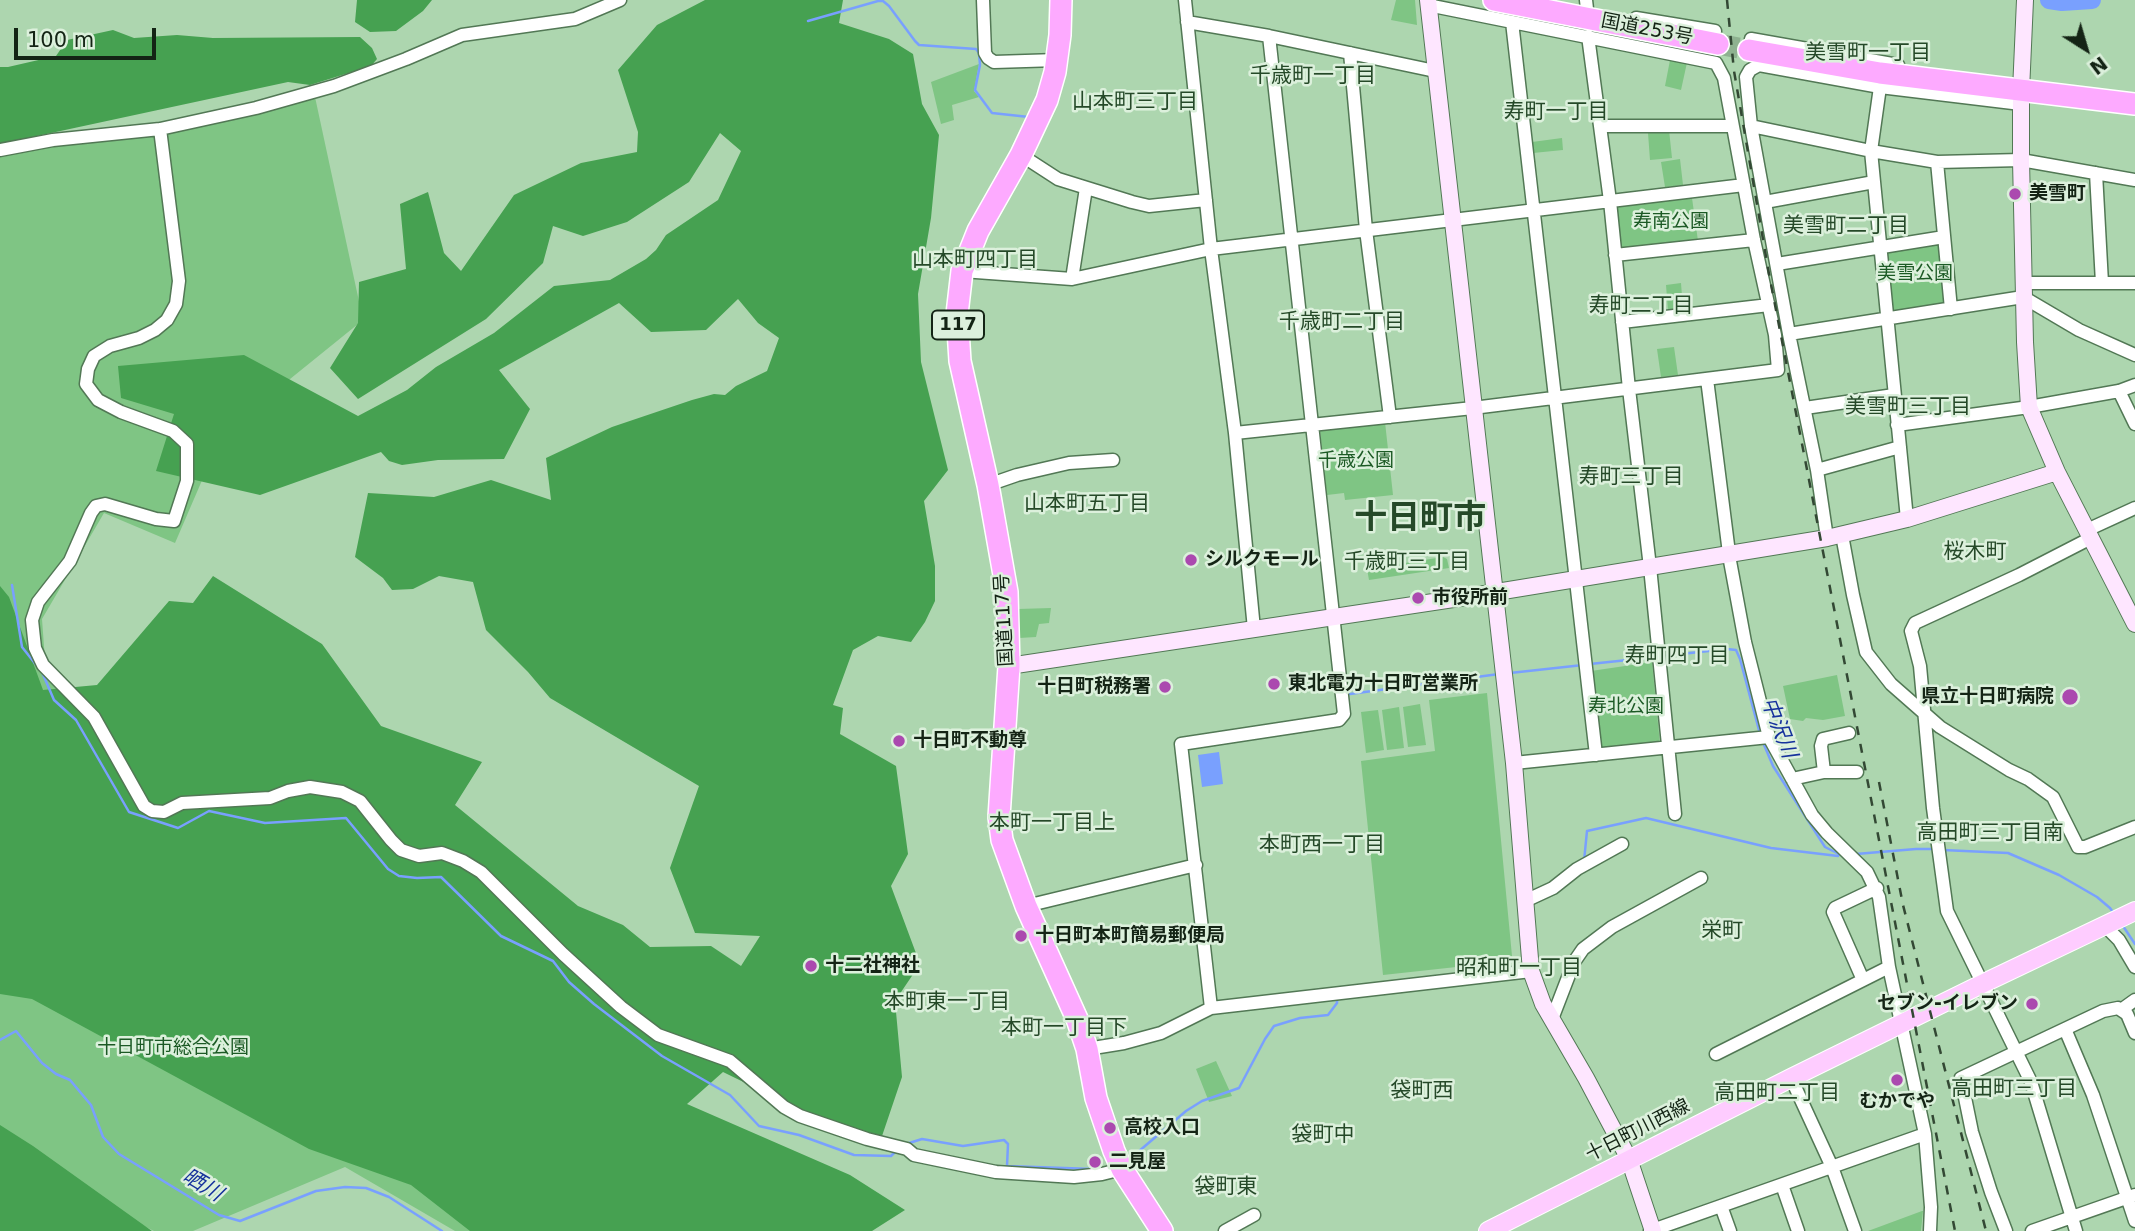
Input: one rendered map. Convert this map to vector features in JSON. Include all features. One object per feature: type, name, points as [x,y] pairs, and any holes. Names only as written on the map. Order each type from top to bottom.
[{"type":"highway","name":"国道117号","points":[[1061,0],[1057,60],[1047,100],[1021,155],[978,231],[962,271],[957,314],[960,361],[988,485],[1007,592],[1009,666],[999,817],[1003,846],[1026,906],[1077,1020],[1087,1049],[1096,1098],[1122,1168],[1162,1231]]},
{"type":"highway","name":"国道253号","points":[[1494,0],[1717,38]]},
{"type":"highway","points":[[1750,44],[1880,73],[2135,104]]},
{"type":"main road","name":"十日町川西線","points":[[1488,1231],[1983,983],[2133,913]]},
{"type":"street","points":[[0,150],[160,128],[256,108],[334,86],[462,35],[575,19],[620,0]]},
{"type":"street","points":[[983,0],[985,53],[988,58],[994,62],[1057,60]]},
{"type":"street","points":[[1185,0],[1211,249],[1235,433],[1254,629]]},
{"type":"street","points":[[1235,433],[1473,408],[1778,370],[1769,305],[1731,126],[1724,78],[1716,62],[1538,0]]},
{"type":"street","points":[[1587,16],[1512,22],[1428,2],[1514,763],[1531,971],[1543,1004],[1629,1159],[1652,1231],[1925,1134]]},
{"type":"street","points":[[2025,5],[2021,160],[2023,290],[2029,407],[2057,472],[2135,624]]},
{"type":"street","points":[[1587,16],[1610,201],[1675,814]]},
{"type":"street","points":[[1187,22],[1269,36],[1435,71]]},
{"type":"street","points":[[1512,22],[1596,755]]},
{"type":"street","points":[[1211,1008],[1181,744],[1339,720],[1343,714],[1269,36]]},
{"type":"street","points":[[1350,53],[1366,230],[1390,417]]},
{"type":"street","points":[[2021,92],[1880,87],[1759,65],[1750,70],[1746,77],[1751,126],[1817,470],[1853,595],[1866,652],[1891,684],[1925,716],[2009,770],[2035,783],[2053,797],[2078,847],[2085,847],[2135,827]]},
{"type":"street","points":[[1880,87],[1871,151],[1907,519]]},
{"type":"street","points":[[1600,126],[1731,126]]},
{"type":"street","points":[[1751,126],[1937,162],[2021,160],[2135,180]]},
{"type":"street","points":[[160,128],[179,281],[176,304],[167,320],[155,330],[139,338],[110,346],[94,356],[88,369],[86,384],[99,400],[121,412],[173,431],[187,444],[187,481],[174,522],[105,504],[96,506],[70,561],[38,602],[32,620],[35,648],[43,664],[94,717],[144,806],[152,811],[164,812],[182,803],[270,799],[288,791],[310,787],[342,792],[360,801],[401,850],[419,856],[442,853],[481,872],[563,954],[621,1007],[658,1035],[730,1061],[783,1107],[800,1116],[867,1139],[907,1149],[914,1155],[996,1172],[1074,1177],[1102,1174],[1122,1168]]},
{"type":"street","points":[[1021,155],[1058,179],[1149,206],[1206,200]]},
{"type":"street","points":[[1937,162],[1951,309]]},
{"type":"street","points":[[2096,173],[2102,283]]},
{"type":"street","points":[[1765,202],[1874,182]]},
{"type":"street","points":[[962,271],[1072,279],[1211,249],[1744,185]]},
{"type":"street","points":[[1072,279],[1086,188]]},
{"type":"street","points":[[1777,264],[1944,237]]},
{"type":"street","points":[[1615,255],[1754,240]]},
{"type":"street","points":[[1789,334],[1951,309],[2023,290],[2135,283]]},
{"type":"street","points":[[2023,290],[2079,330],[2135,355]]},
{"type":"street","points":[[1622,322],[1769,305]]},
{"type":"street","points":[[1707,379],[1729,554],[1745,642],[1769,737],[1812,815],[1826,833],[1867,872],[1877,888],[1889,967],[1925,1134],[1931,1207],[1930,1231]]},
{"type":"street","points":[[1897,425],[2029,407],[2119,391],[2135,385]]},
{"type":"street","points":[[2119,391],[2135,424]]},
{"type":"street","points":[[1805,408],[1895,395]]},
{"type":"street","points":[[1817,470],[1900,447]]},
{"type":"street","points":[[988,485],[1069,463],[1113,460]]},
{"type":"street","points":[[1009,666],[1835,537],[1907,519],[2057,472]]},
{"type":"street","points":[[2076,1231],[2031,1082],[1947,911],[1933,808],[1920,666],[1911,631],[1915,623],[2019,575],[2135,508]]},
{"type":"street","points":[[1824,772],[1821,746],[1823,738],[1849,733]]},
{"type":"street","points":[[1514,763],[1769,737]]},
{"type":"street","points":[[1791,779],[1824,772],[1857,772]]},
{"type":"street","points":[[1525,901],[1553,888],[1577,869],[1622,844]]},
{"type":"street","points":[[1026,906],[1196,866]]},
{"type":"street","points":[[1552,1019],[1574,962],[1583,949],[1612,927],[1701,878]]},
{"type":"street","points":[[1863,980],[1833,912],[1835,908],[1877,888]]},
{"type":"street","points":[[2106,924],[2135,967]]},
{"type":"street","points":[[1716,1054],[1889,967]]},
{"type":"street","points":[[1087,1049],[1161,1033],[1211,1008],[1531,971]]},
{"type":"street","points":[[2121,1010],[2135,1000]]},
{"type":"street","points":[[2006,1231],[1972,1132],[1961,1078],[2103,1011],[2118,1008],[2127,1014],[2135,1032]]},
{"type":"street","points":[[2064,1029],[2093,1095],[2131,1196],[2135,1221]]},
{"type":"street","points":[[1791,1079],[1832,1167],[1855,1231]]},
{"type":"street","points":[[1782,1185],[1798,1231]]},
{"type":"street","points":[[2032,1231],[2131,1196]]},
{"type":"street","points":[[1721,1206],[1730,1231]]},
{"type":"street","points":[[1225,1231],[1254,1215]]},
{"type":"green space","points":[[357,0],[432,0],[423,11],[396,31],[370,32],[355,22]]},
{"type":"green space","points":[[705,0],[843,0],[839,23],[889,39],[913,54],[922,104],[939,135],[931,218],[918,294],[921,362],[948,470],[924,501],[935,566],[935,601],[911,642],[878,636],[853,650],[833,705],[843,708],[840,734],[896,766],[908,854],[891,886],[920,964],[895,1001],[902,1077],[881,1139],[813,1116],[723,1072],[687,1104],[850,1175],[905,1210],[872,1231],[470,1231],[411,1185],[309,1149],[32,999],[0,994],[0,586],[9,597],[43,690],[97,685],[169,601],[193,603],[213,576],[322,644],[381,726],[482,762],[455,805],[578,906],[623,925],[650,947],[711,946],[741,966],[760,936],[695,933],[670,868],[699,786],[550,698],[486,630],[473,582],[439,576],[413,589],[392,590],[383,578],[355,557],[368,493],[434,497],[491,480],[551,500],[546,458],[612,427],[692,400],[714,394],[725,395],[736,386],[767,371],[779,338],[758,323],[738,299],[706,330],[651,332],[619,303],[499,370],[530,409],[504,459],[438,460],[402,465],[389,461],[381,452],[260,495],[156,471],[174,414],[121,398],[118,366],[244,355],[358,416],[407,390],[436,367],[494,333],[554,286],[610,280],[646,259],[666,235],[718,200],[741,151],[720,133],[689,182],[627,222],[583,236],[553,226],[543,263],[486,319],[358,399],[330,368],[358,323],[359,282],[406,269],[400,204],[428,192],[444,253],[461,271],[514,195],[581,163],[637,152],[638,132],[618,70],[657,25]]},
{"type":"green space","points":[[1396,0],[1415,0],[1417,25],[1391,20]]},
{"type":"green space","points":[[113,30],[134,38],[177,35],[213,38],[360,37],[372,48],[377,59],[371,66],[310,85],[288,82],[0,144],[0,67],[56,56],[67,40]]},
{"type":"green space","points":[[1671,55],[1688,58],[1681,90],[1665,86]]},
{"type":"green space","points":[[979,64],[974,91],[979,97],[952,105],[954,120],[941,124],[931,82]]},
{"type":"green space","name":"十日町市総合公園","points":[[315,97],[363,320],[222,434],[175,543],[104,513],[42,619],[45,660],[141,817],[843,1231],[455,1231],[345,1167],[193,1231],[154,1231],[0,1158],[0,157]]},
{"type":"green space","points":[[1669,130],[1672,158],[1650,160],[1648,133]]},
{"type":"green space","points":[[1562,138],[1563,150],[1533,153],[1532,142]]},
{"type":"green space","points":[[1680,159],[1683,185],[1665,187],[1661,162]]},
{"type":"green space","name":"寿南公園","points":[[1692,198],[1698,241],[1620,250],[1615,207]]},
{"type":"green space","name":"美雪公園","points":[[1940,241],[1946,298],[1943,304],[1894,312],[1890,307],[1885,250]]},
{"type":"green space","points":[[1681,283],[1683,309],[1668,311],[1666,285]]},
{"type":"green space","points":[[1674,347],[1678,375],[1661,377],[1657,349]]},
{"type":"green space","name":"千歳公園","points":[[1385,422],[1393,495],[1345,500],[1344,493],[1327,495],[1320,430]]},
{"type":"green space","points":[[1443,557],[1447,559],[1449,568],[1369,580],[1367,569]]},
{"type":"green space","points":[[1051,608],[1049,623],[1039,624],[1036,637],[1019,638],[1018,609]]},
{"type":"green space","name":"寿北公園","points":[[1652,662],[1660,744],[1600,750],[1591,671]]},
{"type":"green space","points":[[1837,675],[1845,716],[1823,720],[1790,719],[1783,686]]},
{"type":"green space","points":[[1487,693],[1512,956],[1502,962],[1383,975],[1361,761],[1435,751],[1429,700]]},
{"type":"green space","points":[[1420,704],[1426,745],[1408,747],[1403,707]]},
{"type":"green space","points":[[1399,707],[1404,748],[1387,750],[1382,710]]},
{"type":"green space","points":[[1378,710],[1384,750],[1366,753],[1361,712]]},
{"type":"green space","points":[[1216,1061],[1232,1096],[1209,1102],[1196,1069]]},
{"type":"green space","points":[[0,1125],[33,1146],[152,1231],[0,1231]]},
{"type":"green space","points":[[1922,1211],[1921,1231],[1868,1231]]},
{"type":"water","points":[[1219,752],[1223,784],[1202,787],[1198,755]]},
{"type":"waterway","points":[[2049,0],[2092,0]]},
{"type":"waterway","points":[[808,21],[883,1],[919,45],[976,49],[980,65],[975,90],[992,113],[1029,117]]},
{"type":"waterway","points":[[12,585],[22,647],[37,666]]},
{"type":"waterway","name":"中沢川","points":[[1663,656],[1736,650],[1760,734]]},
{"type":"waterway","name":"中沢川","points":[[1590,664],[1656,657]]},
{"type":"waterway","name":"中沢川","points":[[1510,673],[1583,665]]},
{"type":"waterway","points":[[42,672],[54,700],[76,720],[129,812],[178,828],[209,811],[265,823],[346,818],[388,869],[399,876],[441,877],[501,936],[553,961],[569,982],[594,1004],[662,1056],[730,1095],[759,1126],[799,1135],[854,1155],[891,1156],[895,1152]]},
{"type":"waterway","name":"中沢川","points":[[1350,694],[1499,674]]},
{"type":"waterway","name":"中沢川","points":[[1762,740],[1773,766],[1825,847],[1843,856]]},
{"type":"waterway","points":[[1584,861],[1587,831],[1646,818],[1771,848],[1838,856]]},
{"type":"waterway","name":"中沢川","points":[[1856,854],[1933,849]]},
{"type":"waterway","name":"中沢川","points":[[1943,850],[2008,853],[2059,875],[2097,897],[2115,915]]},
{"type":"waterway","name":"中沢川","points":[[2123,926],[2135,944]]},
{"type":"waterway","points":[[1125,1158],[1138,1152],[1186,1111],[1202,1101],[1239,1088],[1274,1026],[1300,1018],[1328,1015],[1337,1003],[1337,996]]},
{"type":"waterway","name":"晒川","points":[[0,1040],[16,1031],[42,1063],[56,1074],[70,1080],[91,1105],[103,1137],[119,1154],[219,1215],[240,1221],[316,1191],[345,1187],[366,1188],[389,1197],[442,1231]]},
{"type":"waterway","points":[[906,1144],[922,1139],[963,1146],[1004,1140],[1008,1144],[1007,1166],[1093,1169]]},
{"type":"tunnel","points":[[1718,44],[1749,50]]},
{"type":"railway","points":[[1727,0],[1734,71],[1769,274],[1955,1231]]},
{"type":"railway","points":[[1879,782],[1903,905],[1986,1231]]},
{"type":"place","name":"美雪町","points":[[2015,194]]},
{"type":"place","name":"シルクモール","points":[[1191,560]]},
{"type":"place","name":"市役所前","points":[[1418,598]]},
{"type":"place","name":"東北電力十日町営業所","points":[[1274,684]]},
{"type":"place","name":"十日町税務署","points":[[1165,687]]},
{"type":"place","name":"県立十日町病院","points":[[2070,697]]},
{"type":"place","name":"十日町不動尊","points":[[899,741]]},
{"type":"place","name":"十日町本町簡易郵便局","points":[[1021,936]]},
{"type":"place","name":"十二社神社","points":[[811,966]]},
{"type":"place","name":"セブン-イレブン","points":[[2032,1004]]},
{"type":"place","name":"むかでや","points":[[1897,1080]]},
{"type":"place","name":"高校入口","points":[[1110,1128]]},
{"type":"place","name":"二見屋","points":[[1095,1162]]},
{"type":"district","name":"美雪町一丁目","points":[[1868,54]]},
{"type":"district","name":"千歳町一丁目","points":[[1313,77]]},
{"type":"district","name":"山本町三丁目","points":[[1135,103]]},
{"type":"district","name":"寿町一丁目","points":[[1556,113]]},
{"type":"district","name":"美雪町二丁目","points":[[1846,227]]},
{"type":"district","name":"山本町四丁目","points":[[975,261]]},
{"type":"district","name":"寿町二丁目","points":[[1641,307]]},
{"type":"district","name":"千歳町二丁目","points":[[1342,323]]},
{"type":"district","name":"美雪町三丁目","points":[[1908,408]]},
{"type":"district","name":"寿町三丁目","points":[[1631,478]]},
{"type":"district","name":"山本町五丁目","points":[[1087,505]]},
{"type":"district","name":"十日町市","points":[[1420,519]]},
{"type":"district","name":"桜木町","points":[[1975,553]]},
{"type":"district","name":"千歳町三丁目","points":[[1407,563]]},
{"type":"district","name":"寿町四丁目","points":[[1677,657]]},
{"type":"district","name":"本町一丁目上","points":[[1052,824]]},
{"type":"district","name":"高田町三丁目南","points":[[1990,834]]},
{"type":"district","name":"本町西一丁目","points":[[1322,846]]},
{"type":"district","name":"栄町","points":[[1722,932]]},
{"type":"district","name":"昭和町一丁目","points":[[1519,969]]},
{"type":"district","name":"本町東一丁目","points":[[947,1003]]},
{"type":"district","name":"本町一丁目下","points":[[1064,1029]]},
{"type":"district","name":"高田町三丁目","points":[[2014,1090]]},
{"type":"district","name":"袋町西","points":[[1422,1092]]},
{"type":"district","name":"高田町二丁目","points":[[1777,1094]]},
{"type":"district","name":"袋町中","points":[[1323,1136]]},
{"type":"district","name":"袋町東","points":[[1226,1188]]}]
